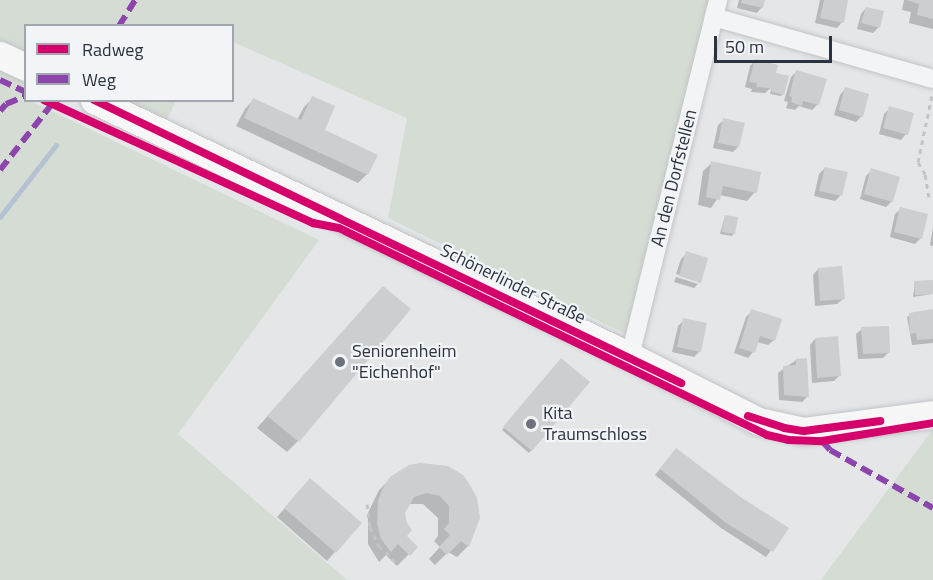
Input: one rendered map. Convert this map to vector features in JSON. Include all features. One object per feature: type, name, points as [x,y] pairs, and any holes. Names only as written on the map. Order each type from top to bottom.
[{"type":"street","points":[[716,8],[933,79]]},
{"type":"street","name":"An den Dorfstellen","points":[[630,356],[716,8]]},
{"type":"street","points":[[0,55],[24,66]]},
{"type":"street","name":"Schönerlinder Straße","points":[[98,102],[630,356],[758,421],[804,431],[933,414]]},
{"type":"path","points":[[929,197],[925,174],[918,162],[933,90]]},
{"type":"path","points":[[367,504],[370,526],[379,546],[398,564]]},
{"type":"shaded area","points":[[0,0],[721,0],[634,338],[388,218],[407,118],[234,42],[234,24],[24,24],[24,102],[33,102],[319,240],[178,434],[347,580],[0,580]]},
{"type":"shaded area","points":[[119,102],[176,102],[165,124]]},
{"type":"shaded area","points":[[933,429],[933,580],[821,580]]},
{"type":"building","points":[[742,0],[765,0],[763,8],[741,3]]},
{"type":"building","points":[[824,0],[848,0],[844,23],[820,18]]},
{"type":"building","points":[[906,0],[933,0],[933,19],[917,15],[919,4]]},
{"type":"building","points":[[866,7],[884,11],[880,28],[861,23]]},
{"type":"building","points":[[755,59],[778,65],[776,73],[789,76],[784,95],[772,92],[772,88],[756,87],[757,83],[749,82]]},
{"type":"building","points":[[796,70],[827,79],[819,105],[803,101],[802,106],[791,102],[792,97],[789,96]]},
{"type":"building","points":[[845,87],[869,94],[863,117],[839,110]]},
{"type":"building","points":[[312,96],[335,106],[325,130],[378,155],[368,175],[244,118],[253,98],[301,120]]},
{"type":"building","points":[[889,106],[914,113],[908,135],[883,128]]},
{"type":"building","points":[[723,118],[745,123],[739,147],[718,143]]},
{"type":"building","points":[[711,161],[761,172],[757,193],[723,186],[720,200],[706,197]]},
{"type":"building","points":[[825,167],[848,172],[842,196],[819,191]]},
{"type":"building","points":[[871,168],[900,177],[893,202],[864,194]]},
{"type":"building","points":[[900,207],[928,214],[922,239],[894,232]]},
{"type":"building","points":[[725,215],[738,217],[735,234],[722,232]]},
{"type":"building","points":[[686,251],[708,258],[701,283],[679,276]]},
{"type":"building","points":[[842,266],[845,299],[820,301],[818,268]]},
{"type":"building","points":[[933,280],[933,294],[915,295],[914,281]]},
{"type":"building","name":"Seniorenheim \"Eichenhof\"","points":[[383,286],[411,309],[299,442],[267,416]]},
{"type":"building","points":[[751,309],[782,319],[775,341],[760,336],[755,353],[739,348]]},
{"type":"building","points":[[933,309],[933,339],[917,340],[916,333],[910,334],[909,313]]},
{"type":"building","points":[[683,318],[707,323],[701,352],[677,347]]},
{"type":"building","points":[[889,326],[890,353],[863,354],[861,327]]},
{"type":"building","points":[[838,336],[841,376],[817,378],[815,338]]},
{"type":"building","points":[[561,358],[590,382],[532,451],[503,427]]},
{"type":"building","points":[[807,358],[809,397],[784,395],[783,366],[796,365],[796,359]]},
{"type":"building","points":[[676,448],[742,498],[789,528],[773,552],[726,523],[660,469]]},
{"type":"building","points":[[420,463],[448,466],[463,475],[470,485],[477,498],[480,518],[469,547],[461,541],[447,555],[439,547],[450,535],[444,529],[449,523],[449,506],[440,496],[427,493],[414,497],[405,513],[407,523],[412,530],[407,536],[418,547],[410,556],[398,544],[391,552],[381,539],[377,524],[378,501],[383,488],[390,477],[409,465]]},
{"type":"building","points":[[310,478],[362,523],[336,553],[284,508]]},
{"type":"waterway","points":[[0,217],[56,145]]},
{"type":"marked path","points":[[120,24],[135,0]]},
{"type":"marked path","points":[[0,80],[24,91]]},
{"type":"marked path","points":[[0,111],[6,104],[24,97]]},
{"type":"marked path","points":[[0,170],[53,102]]},
{"type":"marked path","points":[[822,441],[830,450],[933,508]]},
{"type":"cycle path","points":[[48,102],[313,223],[339,228],[767,435],[788,440],[822,441],[933,423]]},
{"type":"cycle path","points":[[98,102],[681,383]]},
{"type":"cycle path","points":[[748,416],[784,428],[804,431],[880,421]]},
{"type":"place","name":"Seniorenheim \"Eichenhof\"","points":[[340,362]]},
{"type":"place","name":"Kita Traumschloss","points":[[531,424]]}]
